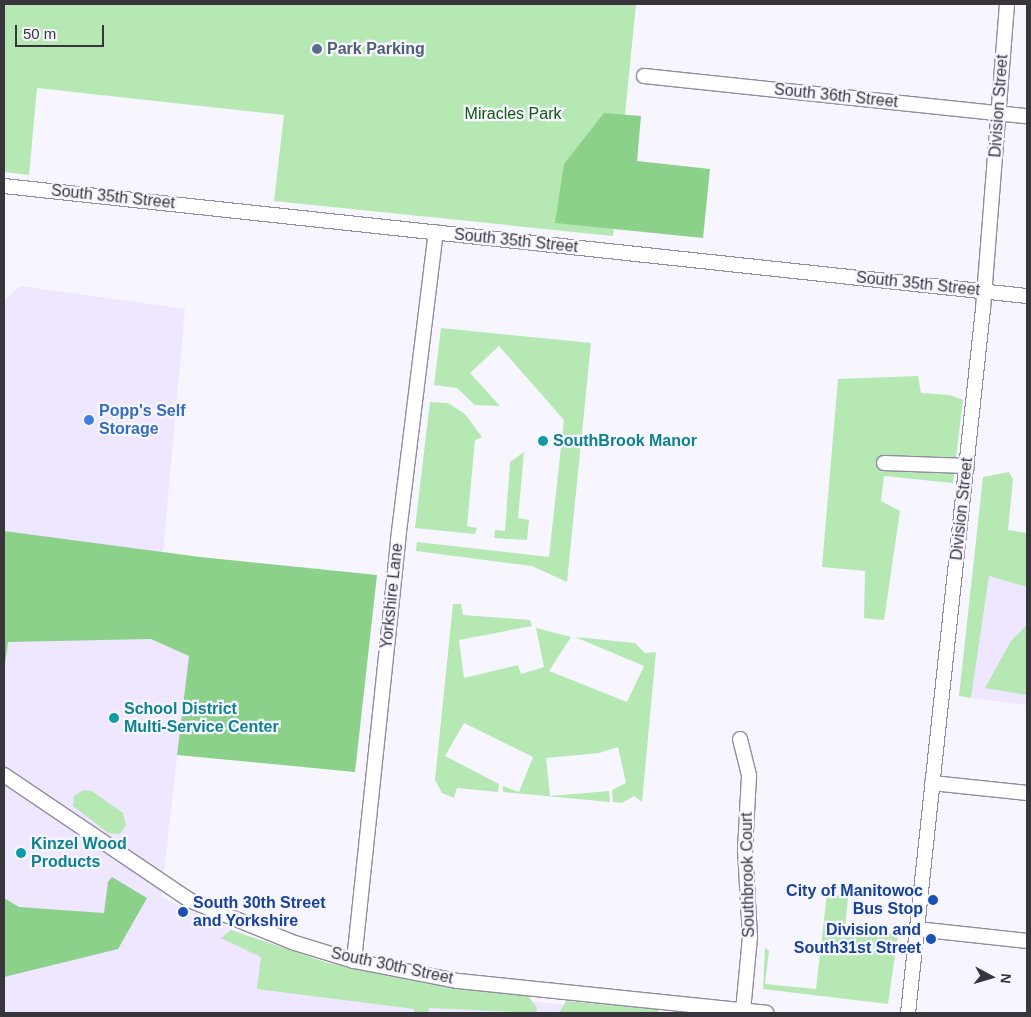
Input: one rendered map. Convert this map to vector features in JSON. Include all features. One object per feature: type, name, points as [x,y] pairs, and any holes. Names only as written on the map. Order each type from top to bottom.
[{"type":"street","name":"Division Street","points":[[908,1013],[985,292],[1007,4]]},
{"type":"street","name":"South 36th Street","points":[[644,76],[1027,116]]},
{"type":"street","name":"South 35th Street","points":[[4,186],[1027,296]]},
{"type":"street","name":"Yorkshire Lane","points":[[354,961],[397,550],[436,232]]},
{"type":"street","points":[[884,463],[967,466]]},
{"type":"street","name":"Southbrook Court","points":[[740,740],[749,776],[744,850],[750,937],[743,1011]]},
{"type":"street","name":"South 30th Street","points":[[4,775],[189,900],[295,943],[354,961],[458,981],[766,1013]]},
{"type":"street","points":[[932,783],[1027,793]]},
{"type":"street","points":[[917,929],[1027,941]]},
{"type":"shaded area","points":[[20,286],[185,309],[163,552],[200,557],[161,897],[302,960],[452,993],[643,1013],[4,1013],[4,672],[20,534],[4,531],[4,301]]},
{"type":"shaded area","points":[[989,576],[1027,587],[1027,705],[971,698]]},
{"type":"green space","name":"Miracles Park","points":[[4,4],[636,4],[613,236],[274,201],[284,115],[37,88],[29,175],[4,172]]},
{"type":"green space","points":[[604,113],[641,116],[637,161],[710,169],[703,238],[555,223],[564,164]]},
{"type":"green space","points":[[441,328],[591,343],[567,582],[532,566],[416,551],[417,542],[549,557],[564,420],[499,346],[470,373],[500,406],[475,405],[457,388],[434,385]]},
{"type":"green space","points":[[918,376],[921,393],[950,395],[963,400],[953,483],[884,476],[881,501],[900,511],[884,620],[864,618],[865,571],[822,567],[838,379]]},
{"type":"green space","points":[[430,402],[448,403],[465,414],[482,437],[475,440],[467,526],[477,528],[475,534],[415,528]]},
{"type":"green space","points":[[524,452],[518,518],[529,520],[527,540],[494,538],[495,530],[505,531],[510,462]]},
{"type":"green space","points":[[1009,472],[1013,479],[1008,530],[1027,533],[1027,587],[989,576],[971,698],[959,696],[983,477]]},
{"type":"green space","points":[[4,531],[200,557],[377,575],[355,772],[177,755],[189,656],[151,639],[8,642],[4,672]]},
{"type":"green space","points":[[453,604],[461,604],[463,615],[530,620],[532,626],[459,640],[464,678],[518,665],[521,674],[544,667],[536,628],[571,637],[549,671],[627,702],[644,666],[575,637],[635,643],[645,653],[656,652],[642,802],[634,796],[622,803],[613,802],[612,790],[626,783],[618,747],[599,753],[546,758],[550,796],[609,791],[610,802],[503,792],[503,786],[519,792],[533,757],[464,723],[445,756],[499,784],[498,792],[457,788],[454,798],[442,793],[435,780]]},
{"type":"green space","points":[[1027,625],[1027,695],[985,688],[1011,641]]},
{"type":"green space","points":[[83,790],[92,791],[123,813],[126,825],[120,834],[108,833],[73,806],[74,796]]},
{"type":"green space","points":[[112,877],[147,898],[118,949],[4,977],[4,898],[19,907],[104,913],[108,882]]},
{"type":"green space","points":[[827,894],[848,897],[845,928],[898,934],[888,1004],[763,989],[765,948],[769,951],[765,984],[816,989]]},
{"type":"green space","points":[[231,930],[328,963],[467,990],[528,996],[537,1008],[536,1013],[429,1008],[428,1013],[414,1013],[414,1009],[257,989],[261,957],[221,938]]},
{"type":"green space","points":[[566,1001],[658,1009],[660,1013],[559,1013]]},
{"type":"place","name":"Park Parking","points":[[317,49]]},
{"type":"place","name":"Popp's Self Storage","points":[[89,420]]},
{"type":"place","name":"SouthBrook Manor","points":[[543,441]]},
{"type":"place","name":"School District Multi-Service Center","points":[[114,718]]},
{"type":"place","name":"Kinzel Wood Products","points":[[21,853]]},
{"type":"place","name":"City of Manitowoc Bus Stop","points":[[933,900]]},
{"type":"place","name":"South 30th Street and Yorkshire","points":[[183,912]]},
{"type":"place","name":"Division and South31st Street","points":[[931,939]]}]
